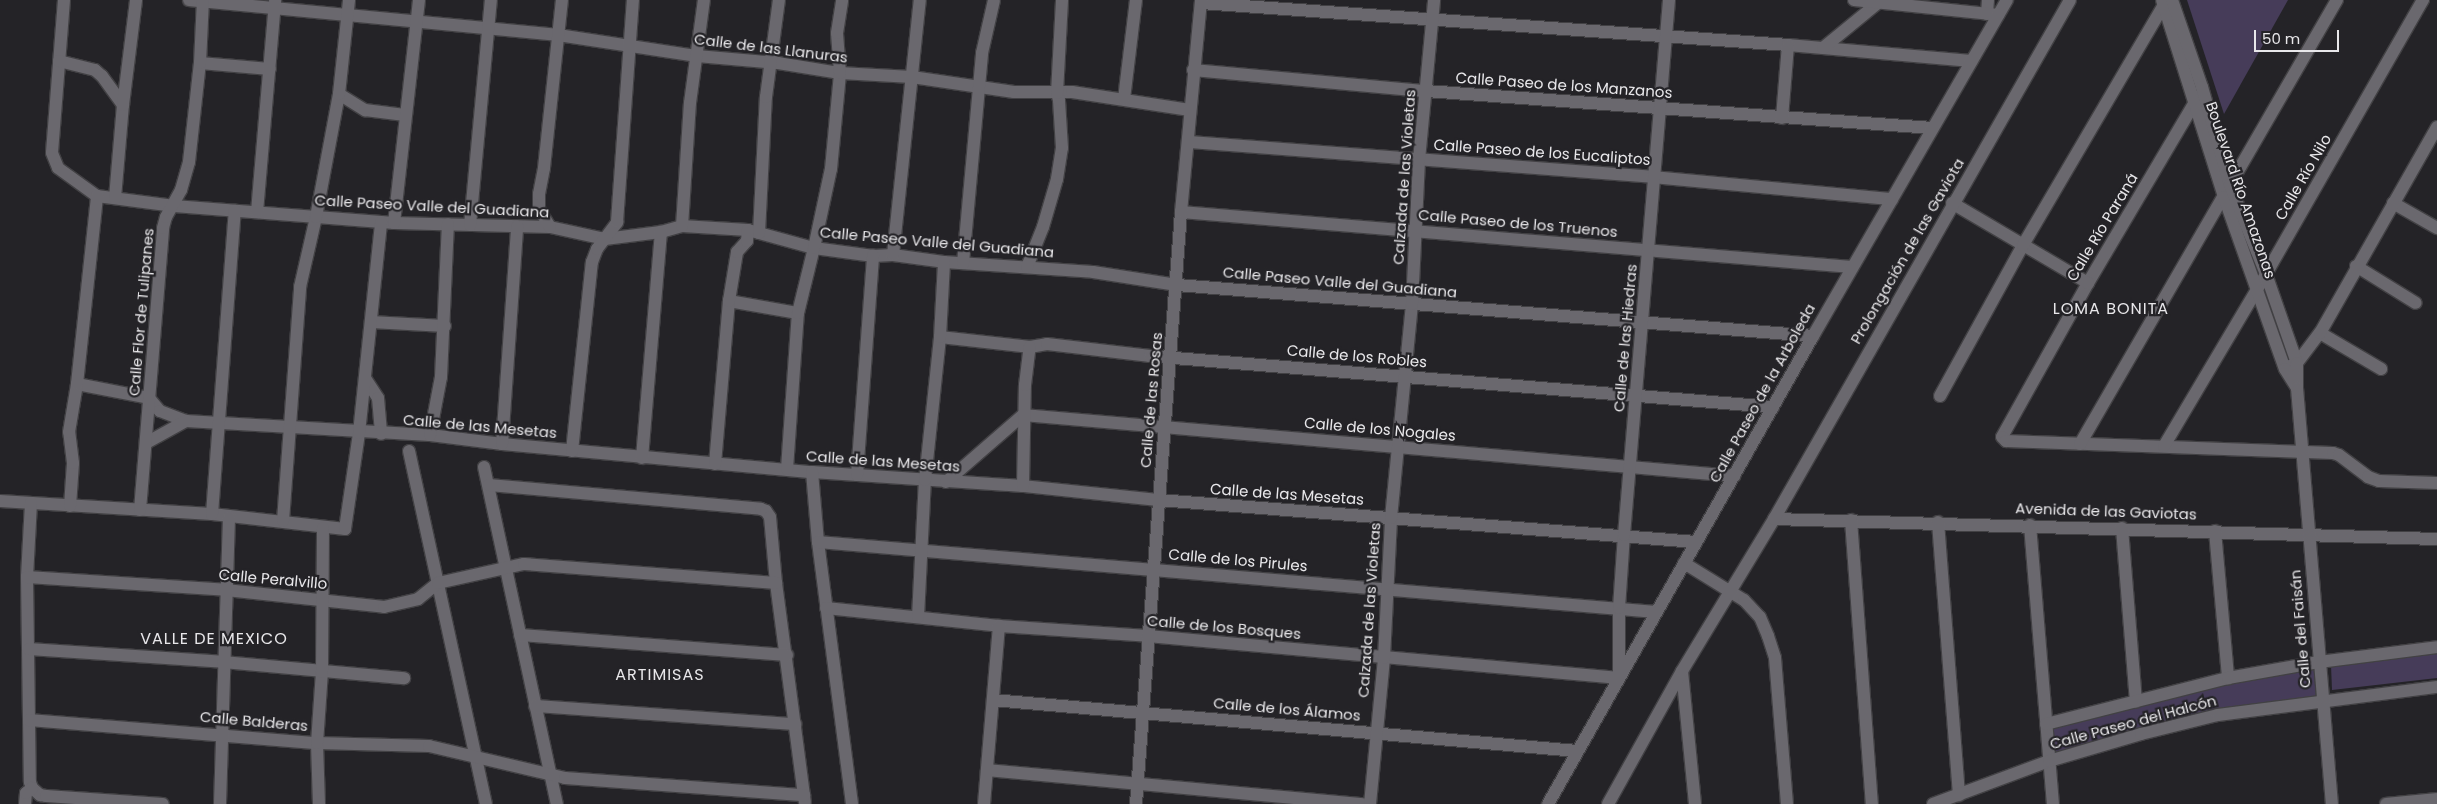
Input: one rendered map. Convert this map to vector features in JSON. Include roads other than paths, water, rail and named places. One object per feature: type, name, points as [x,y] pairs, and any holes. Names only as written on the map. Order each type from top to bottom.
[{"type":"street","points":[[64,0],[59,61],[95,70],[102,76],[123,105]]},
{"type":"street","points":[[115,198],[123,105],[136,0]]},
{"type":"street","name":"Calle de las Llanuras","points":[[189,0],[275,4],[348,14],[558,35],[629,44],[697,56],[770,64],[778,63],[840,73],[912,77],[1014,92],[1072,92],[1190,110]]},
{"type":"street","points":[[283,521],[300,288],[316,217],[339,94],[349,0]]},
{"type":"street","points":[[0,501],[212,514],[229,518],[283,521],[323,528],[345,529],[359,433],[371,322],[405,116],[419,0]]},
{"type":"street","points":[[470,225],[491,0]]},
{"type":"street","points":[[550,227],[539,210],[539,194],[544,168],[562,0]]},
{"type":"street","points":[[572,451],[592,262],[597,249],[618,222],[633,0]]},
{"type":"street","points":[[682,226],[690,103],[704,0]]},
{"type":"street","points":[[715,464],[729,301],[738,252],[754,232],[766,97],[779,0]]},
{"type":"street","points":[[787,469],[798,312],[831,169],[840,73],[837,33],[842,0]]},
{"type":"street","points":[[893,255],[920,0]]},
{"type":"street","points":[[963,263],[981,86],[982,53],[994,0]]},
{"type":"street","points":[[1027,267],[1043,227],[1057,179],[1062,148],[1060,100],[1057,93],[1062,0]]},
{"type":"street","points":[[1124,99],[1136,0]]},
{"type":"street","name":"Calzada de las Violetas","points":[[1370,804],[1384,658],[1391,518],[1412,304],[1419,160],[1434,0]]},
{"type":"street","name":"Calle de las Hiedras","points":[[1619,678],[1619,608],[1624,534],[1649,251],[1653,176],[1670,0]]},
{"type":"street","points":[[1854,0],[1918,3],[1993,14],[1988,0]]},
{"type":"street","name":"Calle Paseo de la Arboleda","points":[[1548,804],[1812,336],[1971,61],[1993,14],[2007,0]]},
{"type":"street","name":"Prolongación de las Gaviota","points":[[1608,804],[1682,671],[1774,519],[1952,203],[2070,0]]},
{"type":"street","points":[[2337,0],[2080,444],[2302,450],[2339,455],[2368,478],[2379,481],[2437,483]]},
{"type":"street","name":"Calle Río Nilo","points":[[2164,446],[2266,274],[2423,0]]},
{"type":"street","name":"Calle Flor de Tulipanes","points":[[140,510],[163,228],[166,217],[174,206],[181,190],[188,162],[200,63],[203,1]]},
{"type":"street","points":[[1201,1],[1432,20],[1788,45],[1971,61]]},
{"type":"street","name":"Calle de las Rosas","points":[[1136,804],[1153,569],[1172,357],[1181,212],[1201,1]]},
{"type":"street","points":[[1823,48],[1879,2]]},
{"type":"street","points":[[1940,396],[2023,245],[2166,2]]},
{"type":"street","name":"Boulevard Río Amazonas","points":[[2166,2],[2202,87],[2230,185],[2266,274],[2297,363],[2302,450]]},
{"type":"street","name":"Boulevard Río Amazonas","points":[[2166,2],[2224,197],[2257,287],[2284,369],[2297,388]]},
{"type":"street","points":[[257,212],[275,4]]},
{"type":"street","points":[[1782,118],[1788,45]]},
{"type":"street","name":"Calle Paseo Valle del Guadiana","points":[[59,61],[52,153],[58,168],[97,196],[174,206],[388,222],[550,227],[605,239],[661,232],[682,226],[754,232],[814,248],[873,256],[893,255],[944,262],[1093,272],[1177,285],[1812,336]]},
{"type":"street","points":[[200,63],[270,68]]},
{"type":"street","name":"Calle Paseo de los Manzanos","points":[[1193,70],[1426,91],[1932,128]]},
{"type":"street","name":"Calle Río Paraná","points":[[2080,444],[2006,441],[2002,436],[2088,283],[2195,104],[2202,87]]},
{"type":"street","points":[[339,94],[365,110],[405,116]]},
{"type":"street","points":[[2284,369],[2297,363],[2320,333],[2356,266],[2435,135]]},
{"type":"street","name":"Calle Paseo de los Eucaliptos","points":[[1189,142],[1653,176],[1892,199]]},
{"type":"street","points":[[70,506],[73,463],[68,432],[77,384],[97,196]]},
{"type":"street","points":[[1952,203],[2088,283]]},
{"type":"street","points":[[2394,203],[2437,228]]},
{"type":"street","points":[[212,514],[235,210]]},
{"type":"street","name":"Calle Paseo de los Truenos","points":[[1181,212],[1852,267]]},
{"type":"street","points":[[430,435],[441,377],[445,326],[448,224]]},
{"type":"street","points":[[502,444],[517,227]]},
{"type":"street","points":[[642,458],[661,232]]},
{"type":"street","points":[[857,475],[873,256]]},
{"type":"street","points":[[918,617],[923,551],[925,480],[940,338],[944,262]]},
{"type":"street","points":[[2356,266],[2416,303]]},
{"type":"street","points":[[729,301],[798,312]]},
{"type":"street","points":[[371,322],[445,326]]},
{"type":"street","points":[[2320,333],[2381,369]]},
{"type":"street","name":"Calle de los Robles","points":[[940,338],[1030,347],[1047,344],[1172,357],[1772,407]]},
{"type":"street","points":[[1022,486],[1023,415],[1030,347]]},
{"type":"street","points":[[365,378],[378,398],[381,434]]},
{"type":"street","name":"Calle de las Mesetas","points":[[77,384],[149,398],[160,411],[186,421],[359,433],[430,435],[642,458],[946,482],[1022,486],[1159,500],[1624,534],[1696,542]]},
{"type":"street","points":[[946,482],[1023,415]]},
{"type":"street","name":"Calle de los Nogales","points":[[1023,415],[1734,476]]},
{"type":"street","points":[[146,443],[186,421]]},
{"type":"street","name":"Calle del Faisán","points":[[2302,450],[2332,804]]},
{"type":"street","points":[[409,451],[486,804]]},
{"type":"street","points":[[484,467],[557,804]]},
{"type":"street","points":[[812,472],[818,542],[852,804]]},
{"type":"street","points":[[489,485],[761,509],[766,511],[770,517],[776,583],[805,800]]},
{"type":"street","points":[[31,503],[27,577],[30,782],[34,790],[46,796],[163,804]]},
{"type":"street","points":[[220,804],[229,518]]},
{"type":"street","name":"Avenida de las Gaviotas","points":[[1774,519],[1938,522],[2437,539]]},
{"type":"street","points":[[1851,520],[1872,804]]},
{"type":"street","points":[[1938,522],[1960,795]]},
{"type":"street","points":[[2030,526],[2053,804]]},
{"type":"street","points":[[319,804],[317,743],[322,672],[321,599],[323,528]]},
{"type":"street","points":[[2122,528],[2136,701]]},
{"type":"street","points":[[2215,531],[2228,678]]},
{"type":"street","name":"Calle de los Pirules","points":[[818,542],[1656,612]]},
{"type":"street","points":[[1684,563],[1731,590],[1744,600],[1760,617],[1775,658],[1787,804]]},
{"type":"street","name":"Calle Peralvillo","points":[[27,577],[226,590],[321,599],[360,605],[391,606],[418,599],[438,583],[506,567],[535,564],[776,583]]},
{"type":"street","name":"Calle de los Bosques","points":[[826,608],[999,626],[1148,636],[1619,678]]},
{"type":"street","points":[[984,804],[999,626]]},
{"type":"street","points":[[520,635],[787,655]]},
{"type":"street","name":"Calle Paseo del Halcón","points":[[2046,724],[2228,678],[2319,662],[2437,647]]},
{"type":"street","points":[[29,649],[223,662],[404,678]]},
{"type":"street","points":[[1682,671],[1695,804]]},
{"type":"street","name":"Calle Paseo del Halcón","points":[[1934,804],[2049,761],[2141,734],[2218,715],[2437,686]]},
{"type":"street","name":"Calle de los Álamos","points":[[993,700],[1577,751]]},
{"type":"street","points":[[536,706],[795,724]]},
{"type":"street","name":"Calle Balderas","points":[[29,720],[317,743],[429,746],[550,776],[805,800]]},
{"type":"street","points":[[987,770],[1362,804]]},
{"type":"street","points":[[25,804],[26,793],[34,790]]},
{"type":"street","points":[[2386,804],[2437,799]]},
{"type":"district","name":"LOMA BONITA","points":[[2111,309]]},
{"type":"district","name":"VALLE DE MEXICO","points":[[214,639]]},
{"type":"district","name":"ARTIMISAS","points":[[660,675]]}]
